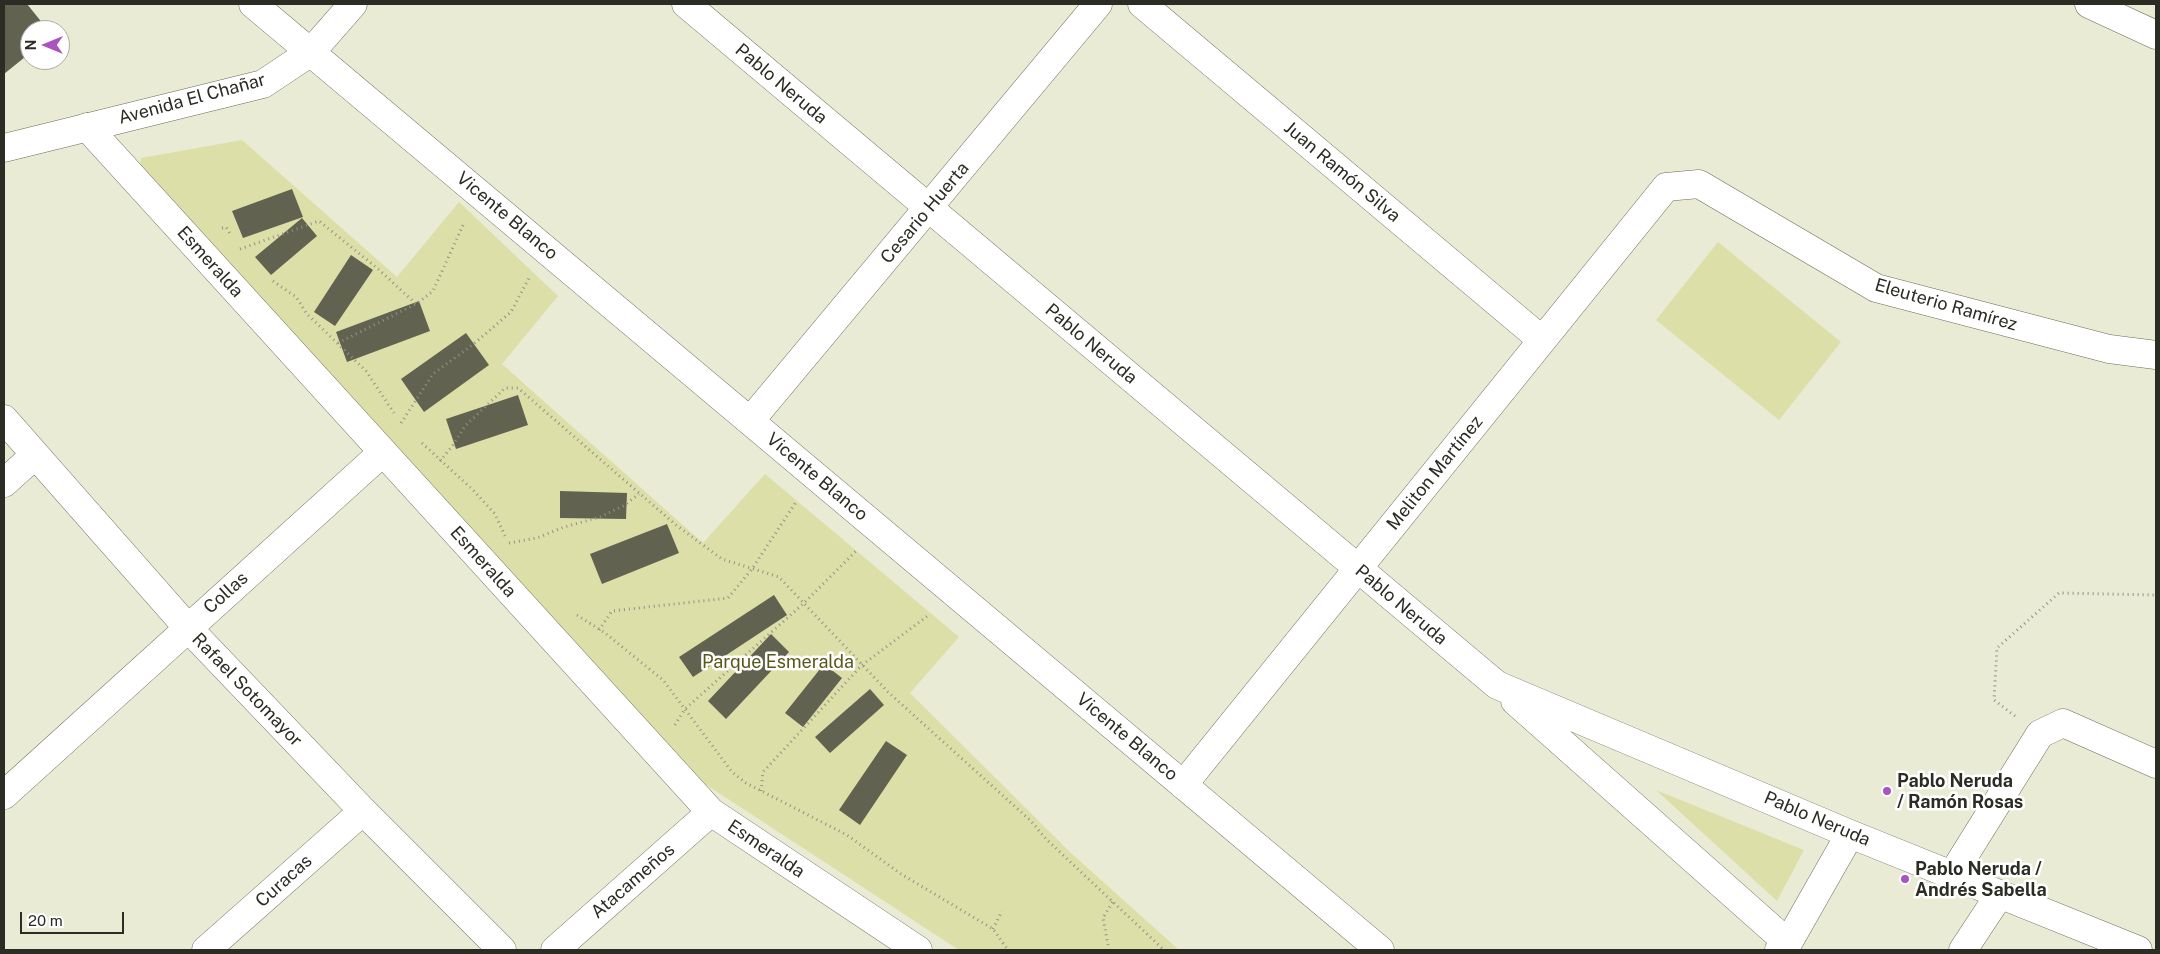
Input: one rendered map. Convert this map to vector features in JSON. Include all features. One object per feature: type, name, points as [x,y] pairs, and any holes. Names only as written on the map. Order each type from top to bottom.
[{"type":"street","name":"Vicente Blanco","points":[[252,4],[1380,950]]},
{"type":"street","name":"Avenida El Chañar","points":[[4,148],[263,84],[311,52],[353,4]]},
{"type":"street","name":"Pablo Neruda","points":[[686,4],[1497,685],[1783,946]]},
{"type":"street","name":"Cesario Huerta","points":[[750,421],[1098,4]]},
{"type":"street","name":"Juan Ramón Silva","points":[[1142,4],[1542,340]]},
{"type":"street","points":[[2088,4],[2156,35]]},
{"type":"street","name":"Esmeralda","points":[[87,127],[711,812],[918,950]]},
{"type":"street","name":"Meliton Martínez","points":[[1183,784],[1666,187],[1699,184]]},
{"type":"street","name":"Eleuterio Ramírez","points":[[1699,184],[1876,288],[2109,350],[2156,355]]},
{"type":"street","name":"Rafael Sotomayor","points":[[4,419],[188,628],[363,811],[502,950]]},
{"type":"street","name":"Collas","points":[[4,796],[383,452]]},
{"type":"street","points":[[4,483],[35,455]]},
{"type":"street","name":"Pablo Neruda","points":[[1497,685],[1850,834],[2138,950]]},
{"type":"street","points":[[1952,875],[2040,734],[2063,723],[2156,764]]},
{"type":"street","name":"Curacas","points":[[206,950],[363,811]]},
{"type":"street","name":"Atacameños","points":[[555,950],[711,812]]},
{"type":"street","points":[[1783,946],[1850,834]]},
{"type":"street","points":[[1963,950],[2000,894]]},
{"type":"path","points":[[338,343],[416,304],[433,291],[478,192]]},
{"type":"path","points":[[240,249],[319,221],[416,304]]},
{"type":"path","points":[[190,240],[226,227],[244,255]]},
{"type":"path","points":[[401,423],[433,374],[476,342],[511,312],[544,247]]},
{"type":"path","points":[[272,281],[296,297],[307,314],[366,371],[407,429]]},
{"type":"path","points":[[440,461],[465,426],[505,388],[518,388],[639,494],[676,525],[722,559],[778,577],[888,692],[1031,821],[1046,839],[1164,950]]},
{"type":"path","points":[[420,442],[473,490],[489,508],[494,514],[512,550]]},
{"type":"path","points":[[599,630],[612,611],[728,598],[752,569],[814,474]]},
{"type":"path","points":[[509,543],[537,538],[564,527],[600,517],[623,506],[639,494]]},
{"type":"path","points":[[656,752],[685,709],[803,604],[878,528]]},
{"type":"path","points":[[2040,734],[1994,700],[1996,648],[2059,593],[2156,595]]},
{"type":"path","points":[[761,791],[763,772],[862,665],[957,594]]},
{"type":"path","points":[[570,610],[663,680],[732,772],[761,791],[847,835],[901,874],[993,929],[1008,950]]},
{"type":"path","points":[[1109,950],[1103,918],[1113,901]]},
{"type":"path","points":[[993,929],[1002,911]]},
{"type":"green space","name":"Parque Esmeralda","points":[[242,140],[397,277],[459,202],[558,296],[502,364],[703,543],[765,474],[959,637],[910,693],[1071,853],[1179,950],[959,950],[705,784],[140,167],[141,158]]},
{"type":"green space","points":[[1718,242],[1841,342],[1779,420],[1656,320]]},
{"type":"green space","points":[[1656,790],[1804,850],[1777,901]]},
{"type":"building","points":[[4,4],[27,4],[40,20],[20,20],[20,61],[4,74]]},
{"type":"building","points":[[292,189],[303,217],[243,238],[232,211]]},
{"type":"building","points":[[302,218],[317,236],[271,275],[255,257]]},
{"type":"building","points":[[351,255],[373,270],[335,326],[314,312]]},
{"type":"building","points":[[419,301],[430,331],[347,362],[336,332]]},
{"type":"building","points":[[466,333],[489,365],[424,412],[401,379]]},
{"type":"building","points":[[518,395],[528,425],[456,449],[446,419]]},
{"type":"building","points":[[560,491],[627,493],[626,519],[560,518]]},
{"type":"building","points":[[667,524],[679,553],[602,584],[590,554]]},
{"type":"building","points":[[774,595],[787,615],[693,677],[679,657]]},
{"type":"building","points":[[771,634],[789,652],[726,719],[708,701]]},
{"type":"building","points":[[824,664],[842,678],[803,727],[785,713]]},
{"type":"building","points":[[870,689],[884,705],[830,753],[815,737]]},
{"type":"building","points":[[886,741],[907,755],[860,825],[839,810]]},
{"type":"place","name":"Pablo Neruda / Ramón Rosas","points":[[1887,791]]},
{"type":"place","name":"Pablo Neruda / Andrés Sabella","points":[[1905,879]]}]
